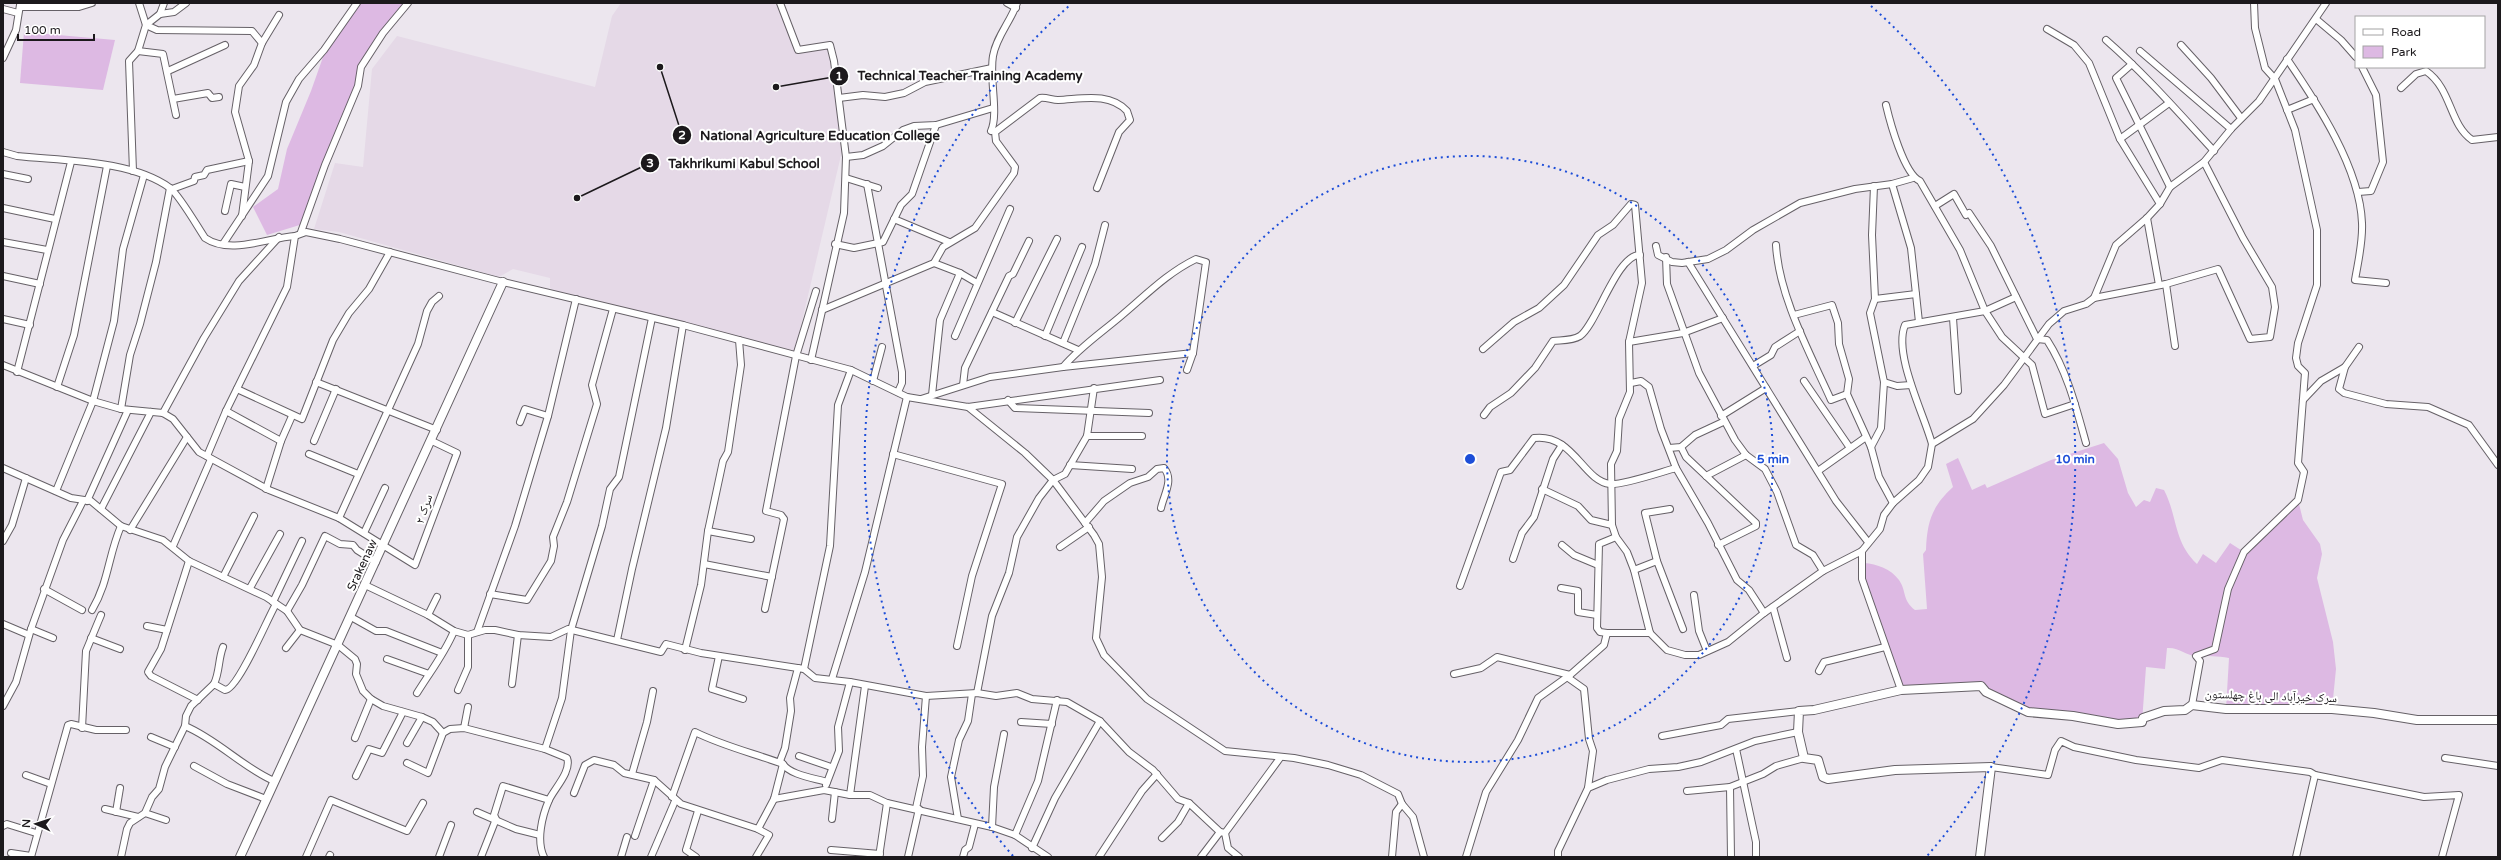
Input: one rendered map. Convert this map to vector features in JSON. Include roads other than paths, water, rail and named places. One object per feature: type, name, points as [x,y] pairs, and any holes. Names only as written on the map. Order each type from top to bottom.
[{"type":"street","points":[[3,58],[5,48],[16,30],[20,5],[88,6],[92,3]]},
{"type":"street","points":[[139,3],[146,25],[157,30],[252,31],[262,44]]},
{"type":"street","points":[[160,14],[164,3]]},
{"type":"street","points":[[133,171],[129,61],[138,51],[146,25],[160,14],[174,12],[186,3]]},
{"type":"street","points":[[223,244],[268,176],[286,102],[299,79],[324,50],[357,3]]},
{"type":"street","points":[[3,152],[107,166],[133,171],[144,175],[171,189],[205,238],[223,244],[236,246],[279,237],[294,236],[301,232],[358,86],[361,67],[384,33],[408,3]]},
{"type":"street","points":[[780,3],[798,50],[830,45],[839,98],[846,157],[844,213],[835,244],[811,360]]},
{"type":"street","points":[[991,131],[995,122],[993,108],[992,68],[997,44],[1016,6],[1007,3]]},
{"type":"street","points":[[2192,705],[2200,661],[2196,656],[2215,648],[2228,589],[2244,552],[2298,500],[2304,472],[2298,463],[2305,373],[2298,366],[2296,358],[2298,343],[2317,285],[2317,230],[2295,130],[2275,79],[2265,68],[2255,28],[2254,3]]},
{"type":"street","points":[[2094,298],[2116,245],[2147,218],[2160,204],[2170,187],[2204,162],[2240,118],[2259,101],[2326,3]]},
{"type":"street","points":[[3,9],[18,14]]},
{"type":"street","points":[[241,217],[250,161],[235,112],[239,86],[254,65],[262,44],[280,15]]},
{"type":"street","points":[[2316,19],[2336,35],[2355,56]]},
{"type":"street","points":[[2048,29],[2074,45],[2089,63],[2120,139],[2160,204]]},
{"type":"street","points":[[2106,40],[2132,64],[2214,151]]},
{"type":"street","points":[[168,71],[186,61],[225,45]]},
{"type":"street","points":[[2181,45],[2211,78],[2240,118]]},
{"type":"street","points":[[138,51],[163,54],[168,71],[176,115]]},
{"type":"street","points":[[2140,51],[2231,129]]},
{"type":"street","points":[[2287,59],[2314,99],[2345,159],[2358,192],[2362,223],[2356,280],[2386,283]]},
{"type":"street","points":[[2132,64],[2116,78],[2170,187]]},
{"type":"street","points":[[839,98],[863,95],[886,96],[904,93],[925,82],[992,68]]},
{"type":"street","points":[[2358,192],[2371,191],[2383,162],[2376,95],[2362,68]]},
{"type":"street","points":[[2401,88],[2416,74],[2426,71],[2437,79],[2440,84],[2462,134],[2472,140],[2498,137]]},
{"type":"street","points":[[173,98],[208,92],[212,98],[220,97]]},
{"type":"street","points":[[822,310],[886,281],[934,263],[943,247],[949,242],[975,228],[1014,173],[1015,167],[996,141],[995,132],[1040,98],[1057,100],[1096,97],[1106,99],[1128,110],[1130,120],[1119,132],[1097,188]]},
{"type":"street","points":[[2287,110],[2314,99]]},
{"type":"street","points":[[2120,139],[2169,103]]},
{"type":"street","points":[[1886,105],[1895,142],[1913,178]]},
{"type":"street","points":[[846,157],[864,155],[883,146],[903,130],[914,126],[936,125],[993,108]]},
{"type":"street","points":[[835,244],[854,248],[883,242],[901,204],[912,194],[936,125]]},
{"type":"street","points":[[171,189],[194,181],[195,177],[204,175],[207,170],[250,161]]},
{"type":"street","points":[[17,372],[30,325],[47,250],[71,162]]},
{"type":"street","points":[[1932,444],[1973,418],[2004,385],[2048,324],[2064,311],[2086,304],[2094,298],[2166,284],[2218,270],[2250,339],[2270,336],[2275,307],[2272,287],[2243,238],[2204,162]]},
{"type":"street","points":[[57,387],[74,335],[107,166]]},
{"type":"street","points":[[3,174],[28,179]]},
{"type":"street","points":[[56,491],[93,402],[114,321],[123,249],[144,175]]},
{"type":"street","points":[[846,178],[878,188]]},
{"type":"street","points":[[1656,246],[1658,254],[1666,257],[1672,262],[1688,262],[1708,258],[1726,250],[1753,230],[1789,211],[1800,203],[1874,186],[1892,184],[1913,178],[1920,181],[1960,250],[1986,310],[2002,337],[2022,358],[2032,365],[2045,414],[2075,404]]},
{"type":"street","points":[[225,211],[231,184],[245,187]]},
{"type":"street","points":[[867,184],[903,380],[898,392]]},
{"type":"street","points":[[1892,184],[1911,248],[1919,322]]},
{"type":"street","points":[[1871,447],[1881,428],[1884,382],[1870,313],[1876,300],[1872,235],[1874,186]]},
{"type":"street","points":[[121,409],[130,355],[140,324],[156,262],[171,189]]},
{"type":"street","points":[[1935,206],[1954,194],[1966,215],[1969,213],[1991,246],[2037,339]]},
{"type":"street","points":[[1483,349],[1514,322],[1539,308],[1564,285],[1598,235],[1614,225],[1631,204],[1635,205],[1642,282],[1629,342],[1630,392],[1619,419],[1617,451],[1611,464],[1610,484],[1612,525],[1616,537],[1627,552],[1634,570],[1650,632],[1667,650],[1686,655],[1699,655],[1728,642],[1764,613],[1823,571],[1862,551],[1880,529],[1884,515],[1893,503],[1919,480],[1928,467],[1932,444],[1911,385],[1902,332],[1905,325],[1953,318],[1986,310],[2016,297]]},
{"type":"street","points":[[3,208],[55,219]]},
{"type":"street","points":[[955,336],[1010,209]]},
{"type":"street","points":[[2147,218],[2159,285]]},
{"type":"street","points":[[894,219],[949,242]]},
{"type":"street","points":[[1062,343],[1095,264],[1105,225]]},
{"type":"street","points":[[301,232],[340,239],[503,282],[683,325],[851,370],[907,397],[968,407],[1094,388],[1118,388],[1160,380]]},
{"type":"street","points":[[173,546],[226,411],[288,287],[294,236]]},
{"type":"street","points":[[163,413],[204,338],[240,281],[279,237]]},
{"type":"street","points":[[1016,322],[1057,239]]},
{"type":"street","points":[[963,385],[965,368],[1009,276],[1013,274],[1029,241]]},
{"type":"street","points":[[3,242],[47,250]]},
{"type":"street","points":[[1776,245],[1776,260],[1794,316],[1830,400],[1847,394]]},
{"type":"street","points":[[1045,336],[1082,247]]},
{"type":"street","points":[[237,389],[292,416],[302,419],[333,340],[343,322],[369,289],[390,252]]},
{"type":"street","points":[[1484,415],[1490,407],[1511,393],[1535,368],[1553,342],[1578,337],[1583,333],[1600,302],[1623,268],[1632,257],[1640,255]]},
{"type":"street","points":[[1666,257],[1667,284],[1683,333],[1699,373],[1712,394],[1722,419],[1746,455],[1765,469],[1777,492],[1796,545],[1813,555],[1823,571]]},
{"type":"street","points":[[1063,367],[1078,350],[1100,334],[1165,277],[1196,259],[1206,262],[1192,352],[1187,370]]},
{"type":"street","points":[[1688,262],[1754,366],[1836,501],[1868,542]]},
{"type":"street","points":[[934,263],[960,273],[977,283]]},
{"type":"street","points":[[932,395],[940,320],[960,273]]},
{"type":"street","points":[[3,276],[40,284]]},
{"type":"street","name":"Srakenaw","points":[[240,857],[385,544],[503,282]]},
{"type":"street","points":[[2166,284],[2175,346]]},
{"type":"street","points":[[766,609],[784,517],[766,511],[796,356],[816,291]]},
{"type":"street","points":[[1876,300],[1916,294]]},
{"type":"street","points":[[339,518],[387,410],[397,393],[418,344],[432,302],[439,296]]},
{"type":"street","points":[[477,632],[515,526],[548,416],[576,299]]},
{"type":"street","points":[[1794,316],[1832,305],[1838,323],[1840,344],[1848,379],[1847,394],[1871,447],[1879,477],[1893,503]]},
{"type":"street","points":[[490,594],[527,600],[551,561],[554,546],[552,537],[567,502],[597,404],[592,386],[613,309]]},
{"type":"street","points":[[992,312],[1078,350]]},
{"type":"street","points":[[545,749],[562,698],[571,630],[602,526],[610,489],[618,477],[652,318]]},
{"type":"street","points":[[1629,342],[1683,333],[1723,318]]},
{"type":"street","points":[[1953,318],[1958,391]]},
{"type":"street","points":[[3,319],[30,325]]},
{"type":"street","points":[[617,640],[632,569],[666,428],[683,325]]},
{"type":"street","points":[[1754,366],[1771,355],[1775,346],[1800,331]]},
{"type":"street","points":[[2037,339],[2046,340],[2060,360],[2086,443]]},
{"type":"street","points":[[685,650],[695,618],[708,531],[723,461],[728,452],[735,414],[741,365],[739,340]]},
{"type":"street","points":[[873,381],[882,347]]},
{"type":"street","points":[[2359,347],[2345,367],[2339,389],[2344,393],[2386,404],[2428,407],[2469,426],[2498,465]]},
{"type":"street","points":[[921,399],[990,377],[1192,352]]},
{"type":"street","points":[[3,365],[93,402],[121,409],[163,413],[173,420],[198,452],[266,488],[339,518],[385,544]]},
{"type":"street","points":[[2303,400],[2321,381],[2345,367]]},
{"type":"street","points":[[827,782],[785,768],[780,761],[791,711],[790,698],[801,668],[830,546],[838,405],[851,370]]},
{"type":"street","points":[[1631,383],[1641,381],[1649,387],[1661,429],[1676,468],[1737,580],[1748,590],[1764,613]]},
{"type":"street","points":[[1804,381],[1850,448]]},
{"type":"street","points":[[316,382],[437,430]]},
{"type":"street","points":[[1884,382],[1898,386],[1911,385]]},
{"type":"street","points":[[958,819],[951,777],[959,740],[968,721],[992,616],[1009,573],[1017,538],[1039,498],[1053,480],[1065,474],[1087,436],[1092,412],[1094,388]]},
{"type":"street","points":[[1669,448],[1681,446],[1766,388]]},
{"type":"street","points":[[314,441],[336,389]]},
{"type":"street","points":[[832,679],[865,572],[907,397]]},
{"type":"street","points":[[1008,400],[1015,408],[1149,413]]},
{"type":"street","points":[[968,407],[1025,453],[1053,480],[1087,525],[1099,544],[1101,598],[1096,638],[1104,655],[1147,699],[1225,752],[1322,764],[1361,775],[1398,794],[1402,804],[1413,817],[1424,857]]},
{"type":"street","points":[[520,422],[525,409],[548,416]]},
{"type":"street","points":[[3,706],[16,682],[44,589],[58,558],[63,540],[85,501],[128,410]]},
{"type":"street","points":[[226,411],[281,441]]},
{"type":"street","points":[[101,509],[151,412]]},
{"type":"street","points":[[266,488],[281,441],[292,416]]},
{"type":"street","points":[[1087,436],[1142,436]]},
{"type":"street","points":[[1460,586],[1501,472],[1510,470],[1534,438],[1547,436],[1562,445],[1599,480],[1610,484],[1676,468]]},
{"type":"street","points":[[130,530],[187,437]]},
{"type":"street","points":[[1818,471],[1866,437]]},
{"type":"street","name":"سرک ۲","points":[[385,544],[415,564],[457,453],[432,441]]},
{"type":"street","points":[[1513,559],[1522,533],[1534,517],[1542,489],[1556,452],[1562,445]]},
{"type":"street","points":[[1681,446],[1686,457],[1756,523],[1756,526],[1718,545]]},
{"type":"street","points":[[309,454],[358,474]]},
{"type":"street","points":[[893,454],[1002,484],[972,576],[957,646]]},
{"type":"street","points":[[1706,476],[1746,455]]},
{"type":"street","points":[[1070,465],[1132,469]]},
{"type":"street","points":[[3,468],[56,491],[85,501],[101,509],[121,526],[163,540],[173,546],[180,555],[189,561],[223,578],[250,588],[287,611],[300,630],[338,645],[356,661],[356,674],[363,691],[371,699],[383,706],[422,717],[433,722],[443,733]]},
{"type":"street","points":[[1060,548],[1087,525],[1104,501],[1125,486],[1148,478],[1157,469],[1164,468],[1168,473],[1169,481],[1161,508]]},
{"type":"street","points":[[3,542],[12,525],[26,478]]},
{"type":"street","points":[[364,532],[385,488]]},
{"type":"street","points":[[1542,489],[1578,506],[1591,520],[1612,525]]},
{"type":"street","points":[[1670,509],[1645,513],[1657,561],[1683,628]]},
{"type":"street","points":[[223,578],[254,516]]},
{"type":"street","points":[[92,610],[109,571],[114,543],[121,526]]},
{"type":"street","points":[[708,531],[750,539]]},
{"type":"street","points":[[250,588],[280,534]]},
{"type":"street","points":[[287,611],[302,585],[325,536],[340,544],[353,545],[357,550],[376,562]]},
{"type":"street","points":[[1616,537],[1598,544],[1597,628],[1600,632],[1606,633],[1650,632]]},
{"type":"street","points":[[214,684],[225,690],[231,688],[246,666],[302,541]]},
{"type":"street","points":[[1562,545],[1574,555],[1598,564]]},
{"type":"street","points":[[1862,551],[1862,579],[1901,690]]},
{"type":"street","points":[[189,561],[161,649],[149,669],[148,675],[198,700]]},
{"type":"street","points":[[1634,570],[1657,561]]},
{"type":"street","points":[[704,564],[772,577]]},
{"type":"street","points":[[365,585],[428,615],[454,630],[468,635],[477,632],[495,630],[518,635],[551,637],[571,630],[617,640],[661,652],[666,644],[685,650],[801,668],[815,678],[832,679],[865,686],[895,689],[926,696],[975,693],[996,696],[1017,693],[1032,698],[1057,700],[1078,707],[1100,722],[1130,752],[1157,774],[1178,799],[1189,803],[1222,832],[1228,848],[1239,857]]},
{"type":"street","points":[[1561,588],[1578,591],[1578,612],[1597,615]]},
{"type":"street","points":[[44,589],[82,610]]},
{"type":"street","points":[[1694,595],[1699,631],[1707,651]]},
{"type":"street","points":[[428,615],[437,597]]},
{"type":"street","points":[[1773,607],[1787,658]]},
{"type":"street","points":[[82,728],[86,683],[84,668],[86,651],[101,615]]},
{"type":"street","points":[[350,617],[376,631],[386,631],[442,653]]},
{"type":"street","points":[[3,624],[54,638]]},
{"type":"street","points":[[147,626],[167,630]]},
{"type":"street","points":[[286,648],[300,630]]},
{"type":"street","points":[[417,693],[442,653],[446,651],[454,630]]},
{"type":"street","points":[[1466,857],[1486,792],[1518,740],[1538,698],[1569,676],[1604,645],[1606,633]]},
{"type":"street","points":[[458,690],[468,667],[468,635]]},
{"type":"street","points":[[512,684],[518,635]]},
{"type":"street","points":[[91,638],[120,649]]},
{"type":"street","points":[[121,857],[127,829],[130,823],[145,813],[152,797],[159,789],[165,767],[185,726],[186,716],[198,700],[214,684],[219,672],[218,659],[223,647]]},
{"type":"street","points":[[1819,671],[1824,662],[1885,647]]},
{"type":"street","points":[[719,656],[712,689],[743,699]]},
{"type":"street","points":[[1454,674],[1481,668],[1497,657],[1569,676],[1584,689],[1589,739],[1593,751],[1588,788],[1558,851],[1558,857]]},
{"type":"street","points":[[387,659],[429,674]]},
{"type":"street","points":[[824,790],[831,767],[839,750],[838,727],[850,682]]},
{"type":"street","points":[[850,795],[865,686]]},
{"type":"street","name":"سرک خیرآباد الی باغ چهلستون","points":[[1799,711],[1814,710],[1901,690],[1981,686],[1986,692],[2028,712],[2073,716],[2118,724],[2142,722],[2142,718],[2164,711],[2185,710],[2192,705],[2226,709],[2332,709],[2374,713],[2417,720],[2498,720]]},
{"type":"street","points":[[632,774],[648,722],[654,691]]},
{"type":"street","points":[[908,857],[923,776],[922,747],[926,696]]},
{"type":"street","points":[[355,738],[371,699]]},
{"type":"street","points":[[1015,835],[1038,781],[1057,700]]},
{"type":"street","points":[[464,728],[468,707]]},
{"type":"street","points":[[1662,736],[1721,725],[1728,719],[1799,711],[1798,732],[1804,758]]},
{"type":"street","points":[[356,776],[369,749],[382,753],[403,712]]},
{"type":"street","points":[[407,743],[422,717]]},
{"type":"street","points":[[1021,722],[1052,724]]},
{"type":"street","points":[[1032,848],[1055,798],[1100,722]]},
{"type":"street","points":[[11,853],[31,856],[65,729],[71,724],[82,728],[126,730]]},
{"type":"street","points":[[185,726],[203,734],[251,770],[274,781]]},
{"type":"street","points":[[407,763],[428,773],[443,733],[450,729],[464,728],[545,749],[568,759],[563,776],[549,800],[540,835],[540,849],[544,857]]},
{"type":"street","points":[[651,857],[673,799],[695,732],[719,744],[753,752],[783,764]]},
{"type":"street","points":[[1588,788],[1608,780],[1649,769],[1678,767],[1701,762],[1755,741],[1798,732]]},
{"type":"street","points":[[992,827],[994,787],[1004,734]]},
{"type":"street","points":[[151,737],[175,747]]},
{"type":"street","points":[[1687,791],[1730,787],[1762,774],[1776,766],[1804,758],[1818,760],[1823,777],[1828,779],[1895,770],[1991,767],[2048,775],[2055,750],[2061,741],[2074,747],[2136,760],[2199,768],[2222,760],[2310,772],[2315,775],[2424,797],[2459,795],[2442,857]]},
{"type":"street","points":[[1736,749],[1756,842],[1756,857]]},
{"type":"street","points":[[799,756],[831,767]]},
{"type":"street","points":[[1201,857],[1280,758]]},
{"type":"street","points":[[2445,758],[2498,766]]},
{"type":"street","points":[[574,793],[585,765],[594,760],[614,764],[624,773],[654,780],[663,786],[673,799],[698,811],[758,829],[768,835],[756,857]]},
{"type":"street","points":[[758,829],[774,799],[783,764]]},
{"type":"street","points":[[194,766],[227,784],[266,799]]},
{"type":"street","points":[[1980,857],[1991,767]]},
{"type":"street","points":[[1099,857],[1142,791],[1157,774]]},
{"type":"street","points":[[26,775],[51,784]]},
{"type":"street","points":[[2296,857],[2315,775]]},
{"type":"street","points":[[635,836],[654,780]]},
{"type":"street","points":[[481,857],[496,820],[494,815],[503,786],[549,800]]},
{"type":"street","points":[[1730,787],[1731,857]]},
{"type":"street","points":[[116,812],[120,788]]},
{"type":"street","points":[[774,799],[824,790],[850,795],[870,795],[887,803],[918,808],[975,824],[992,827],[1015,835],[1032,848],[1048,857]]},
{"type":"street","points":[[832,819],[835,792]]},
{"type":"street","points":[[306,857],[331,800],[407,831],[423,803]]},
{"type":"street","points":[[831,850],[880,855],[887,803]]},
{"type":"street","points":[[1162,838],[1178,822],[1189,803]]},
{"type":"street","points":[[1392,857],[1396,812],[1402,804]]},
{"type":"street","points":[[104,809],[138,817]]},
{"type":"street","points":[[696,857],[686,850],[698,811]]},
{"type":"street","points":[[478,812],[516,829],[540,835]]},
{"type":"street","points":[[145,813],[166,820]]},
{"type":"street","points":[[3,826],[7,824],[36,833]]},
{"type":"street","points":[[963,857],[965,850],[969,847],[975,824]]},
{"type":"street","points":[[439,857],[451,825]]},
{"type":"street","points":[[621,857],[627,837]]},
{"type":"place","name":"National Agriculture Education College","points":[[660,67]]},
{"type":"place","name":"Technical Teacher Training Academy","points":[[776,87]]},
{"type":"place","name":"Takhrikumi Kabul School","points":[[577,198]]}]
